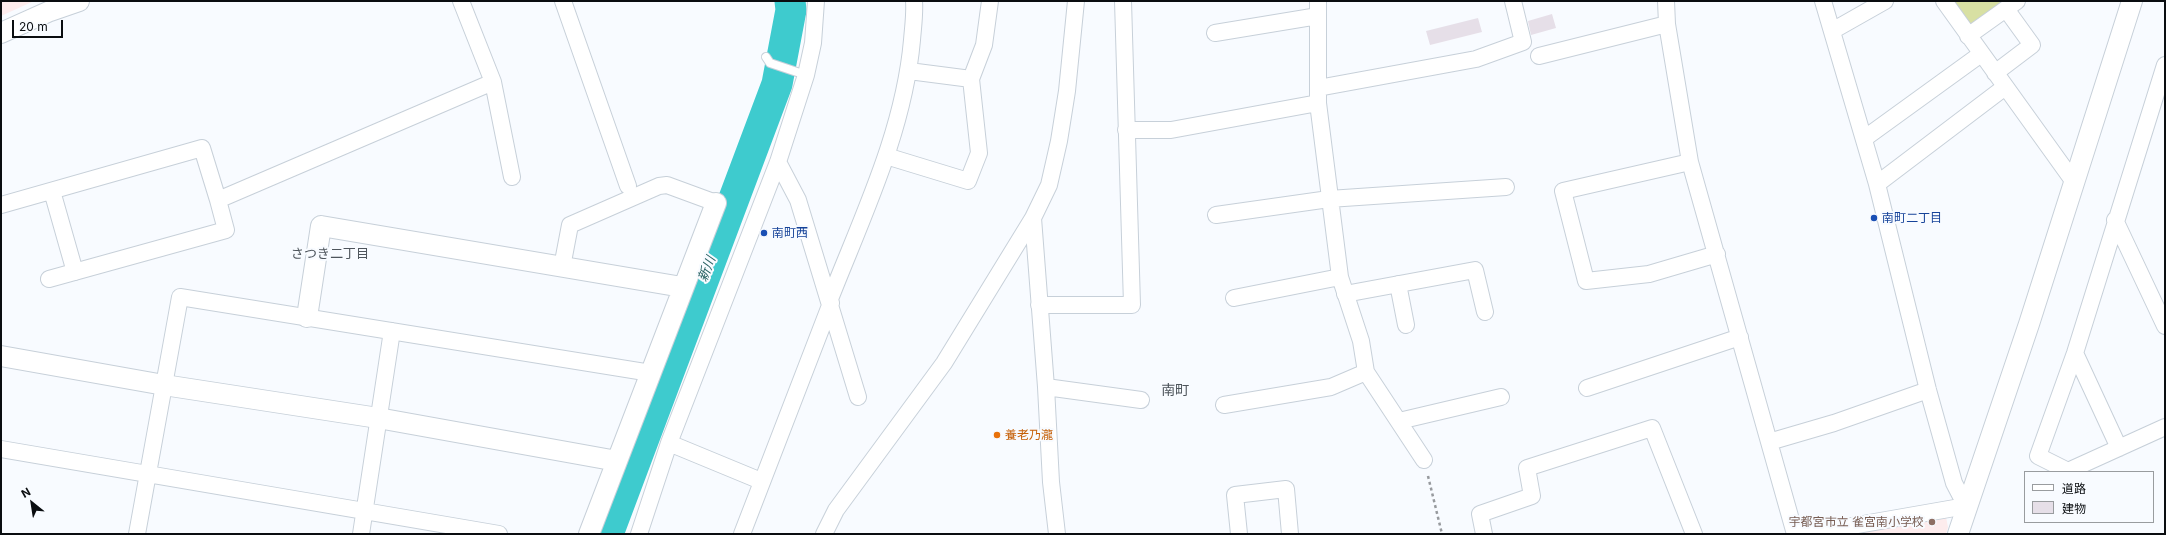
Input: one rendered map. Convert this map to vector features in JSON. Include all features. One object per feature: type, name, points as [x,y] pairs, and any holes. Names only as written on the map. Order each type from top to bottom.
[{"type":"street","points":[[1,33],[50,11],[79,1]]},
{"type":"street","points":[[461,1],[493,82],[512,177]]},
{"type":"street","points":[[562,1],[628,186]]},
{"type":"street","points":[[639,534],[669,444],[778,162],[806,74],[813,43],[816,1]]},
{"type":"street","points":[[742,534],[886,156],[899,116],[909,71],[914,1]]},
{"type":"street","points":[[886,156],[968,181],[979,153],[971,79],[984,46],[990,1]]},
{"type":"street","points":[[824,534],[836,510],[944,363],[1033,218],[1049,185],[1059,141],[1068,83],[1076,1]]},
{"type":"street","points":[[1039,305],[1132,305],[1123,1]]},
{"type":"street","points":[[1126,130],[1171,130],[1476,59],[1523,42],[1513,1]]},
{"type":"street","points":[[1666,1],[1667,24],[1690,162],[1795,534]]},
{"type":"street","points":[[1823,1],[1865,138],[1928,390],[1954,483],[1966,506]]},
{"type":"street","points":[[1832,31],[1884,1]]},
{"type":"street","points":[[1944,1],[2074,182]]},
{"type":"street","points":[[1958,534],[1966,506],[2029,324],[2132,1]]},
{"type":"street","points":[[1968,36],[2012,5],[2032,45],[1995,73]]},
{"type":"street","points":[[1215,33],[1318,8],[1318,95],[1329,199],[1340,277],[1361,341],[1366,372],[1424,460]]},
{"type":"street","points":[[1539,56],[1667,24]]},
{"type":"street","points":[[1865,138],[1982,54]]},
{"type":"street","points":[[2165,65],[2162,90],[2116,220],[2075,353],[2038,456],[2068,471],[2165,427]]},
{"type":"street","points":[[909,71],[971,79]]},
{"type":"street","points":[[218,200],[493,82]]},
{"type":"street","points":[[1877,184],[2005,87]]},
{"type":"street","points":[[1,205],[202,148],[226,230],[49,279]]},
{"type":"street","points":[[778,162],[798,200],[858,397]]},
{"type":"street","points":[[1690,162],[1563,191],[1586,281],[1649,274],[1717,254]]},
{"type":"street","points":[[562,267],[570,225],[659,186],[667,185],[716,202],[682,287],[618,461],[589,534]]},
{"type":"street","points":[[1216,215],[1329,199],[1506,187]]},
{"type":"street","points":[[52,191],[75,272]]},
{"type":"street","points":[[1033,218],[1046,387],[1051,482],[1057,534]]},
{"type":"street","points":[[2116,220],[2165,326]]},
{"type":"street","points":[[307,317],[321,226],[682,287]]},
{"type":"street","points":[[1345,294],[1475,270],[1485,312]]},
{"type":"street","points":[[1234,298],[1340,277]]},
{"type":"street","points":[[1398,284],[1406,325]]},
{"type":"street","points":[[137,534],[180,297],[651,373]]},
{"type":"street","points":[[361,534],[392,331]]},
{"type":"street","points":[[1587,388],[1740,337]]},
{"type":"street","points":[[2075,353],[2119,448]]},
{"type":"street","points":[[1,356],[164,385],[378,418],[618,461]]},
{"type":"street","points":[[1224,405],[1331,387],[1366,372]]},
{"type":"street","points":[[1046,387],[1141,400]]},
{"type":"street","points":[[1769,442],[1928,390]]},
{"type":"street","points":[[1399,421],[1501,397]]},
{"type":"street","points":[[1484,534],[1480,514],[1532,496],[1527,468],[1652,428],[1694,534]]},
{"type":"street","points":[[669,444],[761,481]]},
{"type":"street","points":[[1,449],[499,534]]},
{"type":"street","points":[[1239,534],[1235,495],[1286,489],[1290,534]]},
{"type":"street","points":[[1806,534],[1966,506]]},
{"type":"lane","points":[[768,60],[806,74]]},
{"type":"path","points":[[1424,460],[1442,534]]},
{"type":"shaded area","points":[[1,1],[34,1],[1,16]]},
{"type":"shaded area","name":"宇都宮市立 雀宮南小学校","points":[[1946,517],[1948,527],[1946,534],[1851,534]]},
{"type":"green space","points":[[1950,1],[2009,1],[1970,29]]},
{"type":"building","points":[[1552,14],[1556,28],[1531,35],[1528,21]]},
{"type":"building","points":[[1478,18],[1482,32],[1430,45],[1426,31]]},
{"type":"waterway","name":"新川","points":[[608,534],[777,84],[791,10],[790,1]]},
{"type":"place","name":"南町二丁目","points":[[1874,218]]},
{"type":"place","name":"南町西","points":[[764,233]]},
{"type":"place","name":"養老乃瀧","points":[[997,435]]},
{"type":"place","name":"宇都宮市立 雀宮南小学校","points":[[1932,522]]},
{"type":"district","name":"さつき二丁目","points":[[330,254]]},
{"type":"district","name":"南町","points":[[1175,391]]}]
